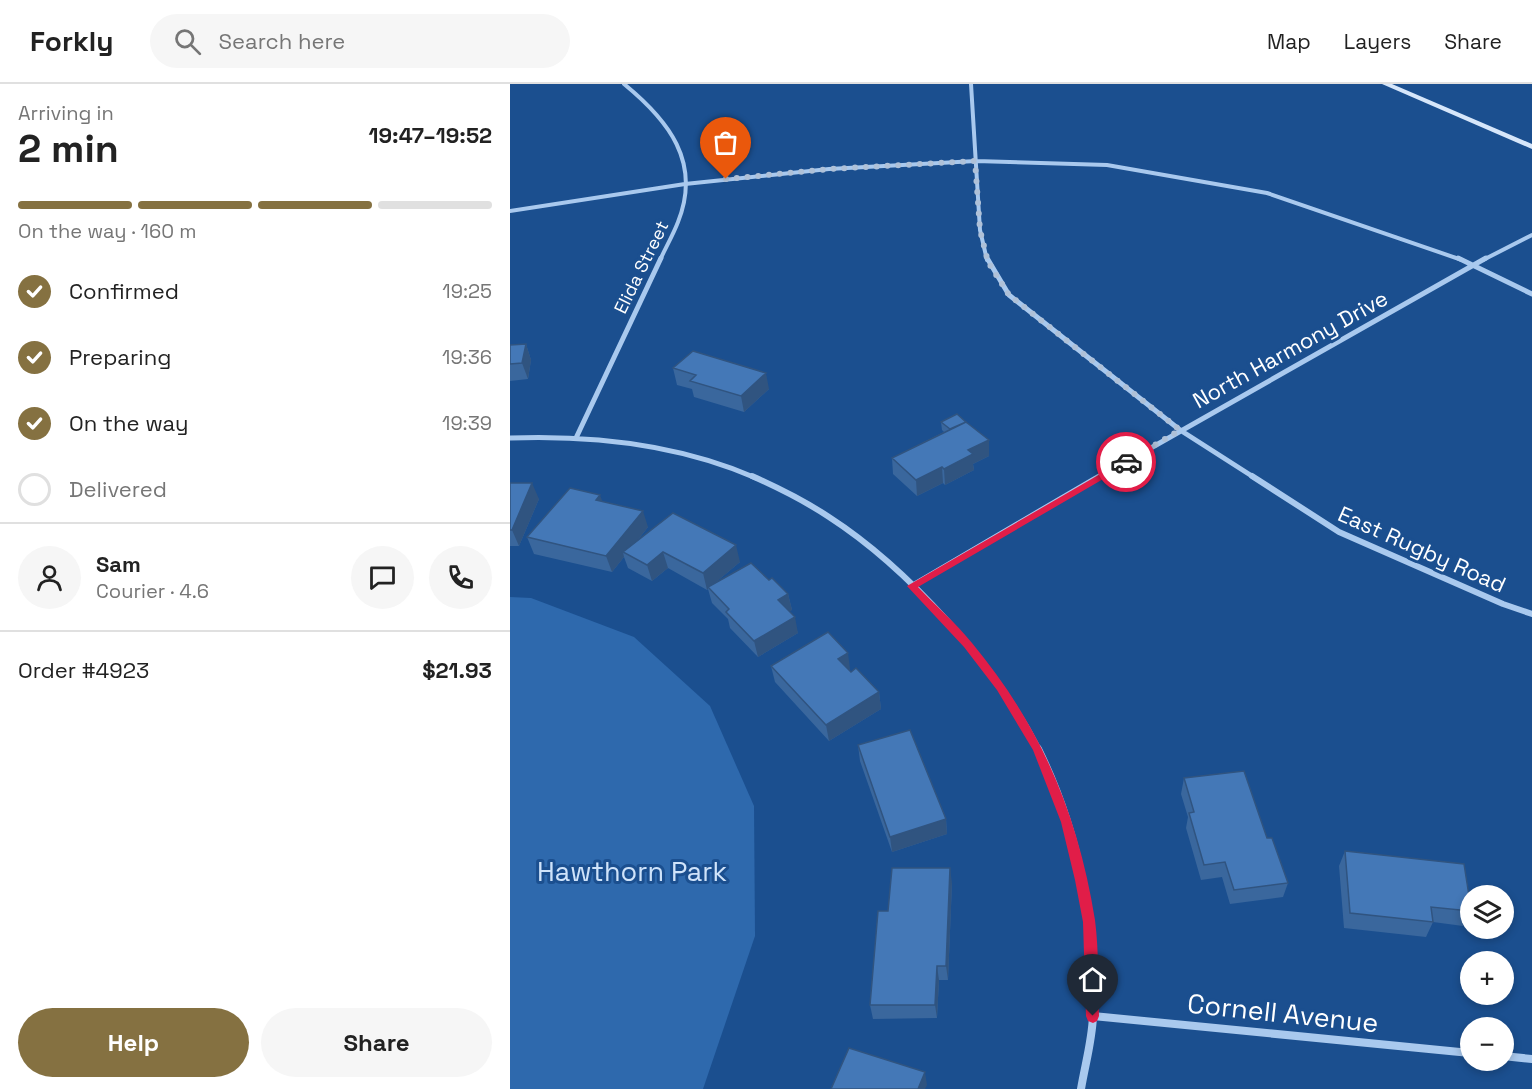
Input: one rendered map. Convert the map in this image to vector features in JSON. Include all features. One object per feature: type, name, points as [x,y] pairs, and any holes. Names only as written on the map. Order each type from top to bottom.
[{"type":"main road","points":[[1386,84],[1532,147]]},
{"type":"street","name":"Elida Street","points":[[576,438],[679,220],[685,183],[678,138],[650,104],[624,84]]},
{"type":"street","name":"East Rugby Road","points":[[971,84],[980,230],[988,262],[1009,295],[1180,430],[1339,532],[1503,604],[1532,614]]},
{"type":"street","points":[[510,211],[685,183],[830,169],[975,161],[1107,165],[1267,194],[1369,226],[1474,264],[1532,294]]},
{"type":"street","name":"North Harmony Drive","points":[[912,586],[1180,430],[1474,264],[1532,235]]},
{"type":"street","points":[[510,438],[576,438],[624,442],[723,464],[767,482],[815,507],[852,534],[912,586],[968,644],[1001,687],[1038,748],[1066,822],[1081,880],[1089,922],[1093,1016],[1080,1089]]},
{"type":"street","name":"Cornell Avenue","points":[[1093,1016],[1460,1052]]},
{"type":"street","points":[[1514,1057],[1532,1059]]},
{"type":"green space","name":"Hawthorn Park","points":[[510,597],[531,598],[634,637],[710,706],[754,806],[755,936],[703,1089],[510,1089]]},
{"type":"building","points":[[526,344],[522,363],[510,364],[510,345]]},
{"type":"building","points":[[693,351],[766,373],[741,396],[690,381],[696,375],[673,368]]},
{"type":"building","points":[[957,414],[966,422],[950,429],[941,422]]},
{"type":"building","points":[[966,422],[989,440],[968,450],[973,454],[944,469],[942,467],[916,480],[892,458]]},
{"type":"building","points":[[510,483],[532,483],[512,530],[510,530]]},
{"type":"building","points":[[570,488],[600,495],[596,500],[643,511],[606,556],[527,537]]},
{"type":"building","points":[[673,513],[736,545],[703,573],[663,552],[647,565],[623,552]]},
{"type":"building","points":[[751,563],[769,580],[772,578],[788,594],[778,600],[795,617],[754,641],[726,612],[729,609],[708,587]]},
{"type":"building","points":[[828,632],[848,653],[838,659],[851,672],[856,668],[879,692],[826,725],[771,666]]},
{"type":"building","points":[[910,730],[946,819],[890,837],[858,745]]},
{"type":"building","points":[[1244,771],[1267,838],[1272,838],[1288,883],[1234,890],[1225,862],[1204,865],[1189,813],[1194,812],[1184,778]]},
{"type":"building","points":[[1345,851],[1464,864],[1467,885],[1460,885],[1460,910],[1431,907],[1433,922],[1350,913]]},
{"type":"building","points":[[892,868],[950,868],[946,966],[937,966],[935,1005],[870,1005],[878,911],[888,911]]},
{"type":"building","points":[[849,1048],[925,1072],[918,1089],[831,1089]]},
{"type":"way so far","points":[[726,179],[830,169],[975,161],[980,230],[988,262],[1009,295],[1180,430],[1126,462]]},
{"type":"route","points":[[1093,1016],[1089,922],[1081,880],[1066,822],[1038,748],[1001,687],[968,644],[912,586],[1126,462]]}]
